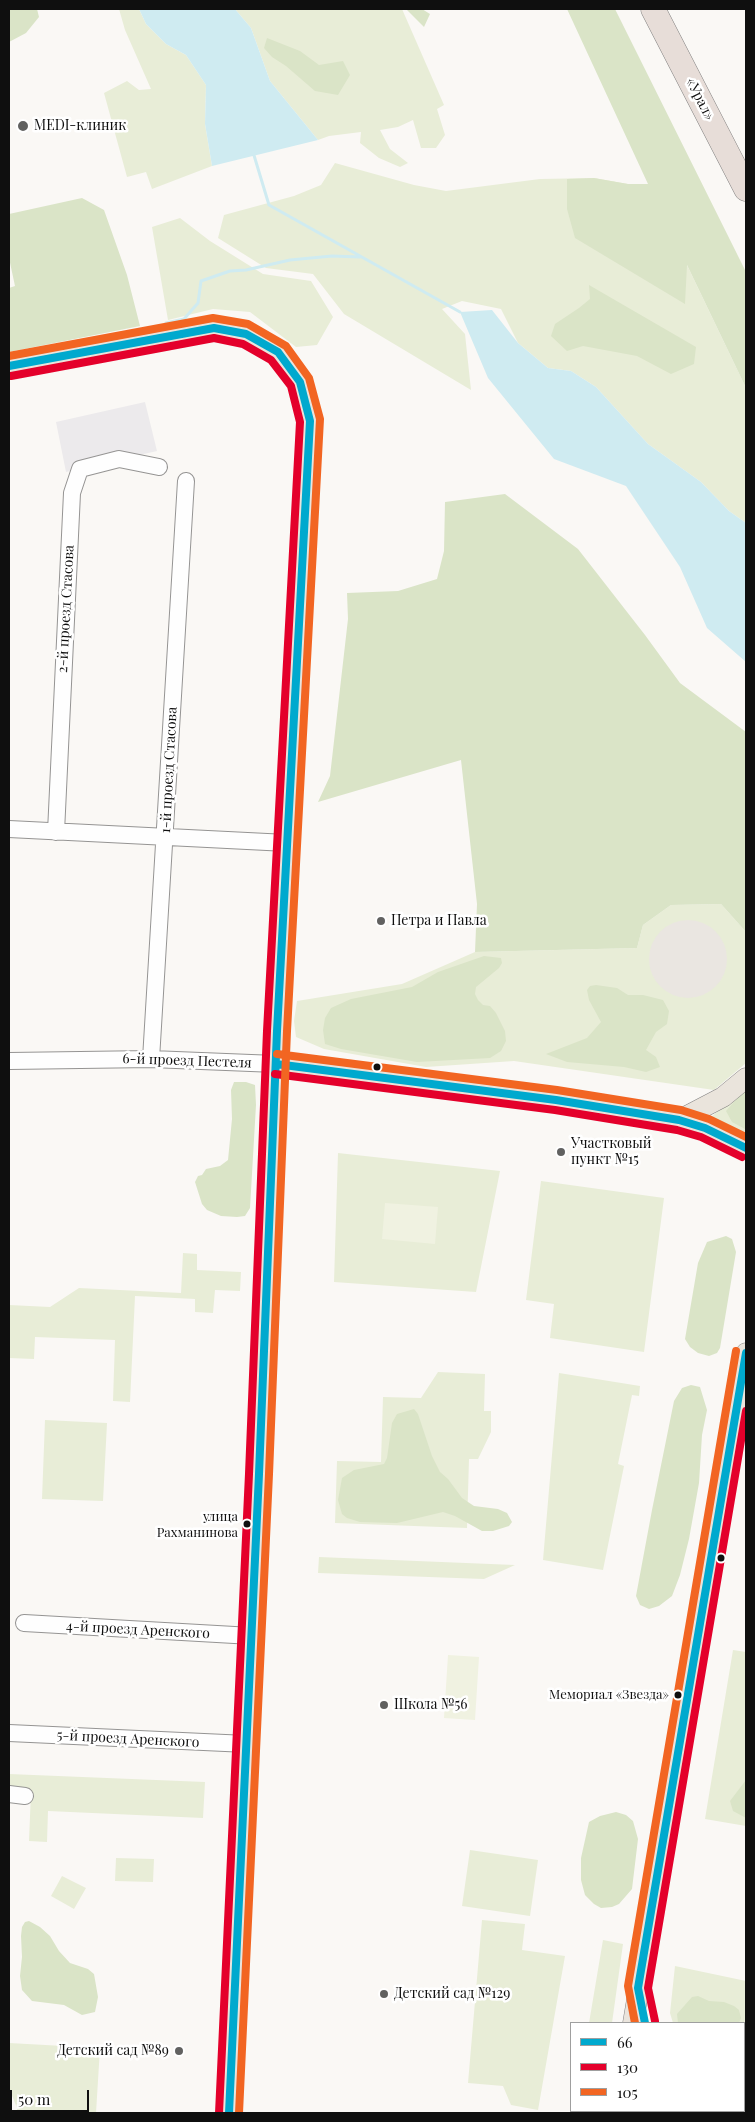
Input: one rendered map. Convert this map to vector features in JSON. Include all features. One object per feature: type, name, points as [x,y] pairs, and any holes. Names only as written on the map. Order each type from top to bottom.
[{"type":"highway","name":"«Урал»","points":[[653,9],[746,189]]},
{"type":"highway","name":"«Урал»","points":[[666,9],[746,164]]},
{"type":"main road","points":[[9,366],[214,328],[246,334],[278,352],[300,382],[310,421],[308,491],[276,1064],[252,1636],[229,2113]]},
{"type":"main road","name":"6-й проезд Пестеля","points":[[276,1064],[547,1098],[679,1120],[705,1128],[746,1148]]},
{"type":"main road","points":[[679,1120],[723,1097],[746,1078]]},
{"type":"main road","points":[[633,2022],[746,1354]]},
{"type":"main road","points":[[638,1988],[645,2022]]},
{"type":"street","name":"2-й проезд Стасова","points":[[56,832],[72,493],[80,469],[119,459],[159,467]]},
{"type":"street","name":"1-й проезд Стасова","points":[[152,1059],[186,481]]},
{"type":"street","points":[[9,829],[287,844]]},
{"type":"street","name":"6-й проезд Пестеля","points":[[9,1061],[152,1059],[276,1064]]},
{"type":"street","name":"4-й проезд Аренского","points":[[24,1624],[252,1636]]},
{"type":"street","name":"5-й проезд Аренского","points":[[9,1733],[247,1744]]},
{"type":"shaded area","points":[[145,402],[157,451],[66,472],[56,422]]},
{"type":"shaded area","points":[[688,920],[703,923],[716,931],[724,944],[727,959],[724,974],[716,987],[703,995],[688,998],[673,995],[660,987],[652,974],[649,959],[652,944],[660,931],[673,923]]},
{"type":"green space","points":[[9,9],[37,9],[39,17],[26,33],[9,42]]},
{"type":"green space","points":[[119,9],[139,9],[146,24],[166,44],[186,55],[206,85],[205,124],[212,166],[152,189],[146,172],[127,177],[104,93],[127,81],[139,90],[151,89],[125,30]]},
{"type":"green space","points":[[235,9],[402,9],[444,105],[437,109],[445,135],[436,148],[421,148],[413,120],[398,127],[380,130],[390,149],[408,163],[400,167],[379,158],[360,143],[361,132],[329,136],[318,140],[270,81],[251,28]]},
{"type":"green space","points":[[406,9],[422,9],[430,14],[424,27]]},
{"type":"green space","points":[[567,9],[615,9],[746,272],[746,388],[687,265],[685,304],[575,238],[567,209],[567,179],[594,178],[628,184],[648,184]]},
{"type":"green space","points":[[267,38],[300,51],[319,65],[343,61],[350,75],[338,95],[315,91],[286,66],[272,57],[264,48]]},
{"type":"green space","points":[[335,163],[414,185],[446,191],[540,179],[594,178],[628,184],[648,184],[746,388],[746,523],[729,511],[701,482],[648,444],[596,387],[571,371],[548,368],[518,343],[501,309],[462,301],[442,309],[465,334],[471,390],[344,314],[313,274],[266,268],[218,238],[224,215],[294,196],[321,185]]},
{"type":"green space","points":[[82,198],[104,210],[127,275],[140,326],[9,352],[9,288],[15,286],[9,258],[9,214]]},
{"type":"green space","points":[[180,218],[210,241],[263,274],[311,281],[333,317],[317,345],[296,347],[250,312],[213,309],[168,320],[152,227]]},
{"type":"green space","points":[[589,285],[696,347],[694,364],[671,374],[637,356],[583,346],[567,351],[551,336],[555,324],[590,299]]},
{"type":"green space","points":[[505,494],[578,549],[680,683],[746,732],[746,932],[721,904],[671,905],[643,925],[637,948],[475,952],[477,904],[461,760],[318,802],[330,776],[348,619],[347,593],[398,591],[437,579],[444,551],[445,502]]},
{"type":"green space","points":[[721,904],[746,932],[746,1063],[714,1090],[514,1061],[426,1067],[324,1049],[296,1037],[294,1021],[297,1001],[402,984],[475,952],[637,948],[643,925],[671,905]]},
{"type":"green space","points":[[484,956],[501,958],[502,963],[499,968],[476,987],[475,994],[483,1005],[490,1006],[496,1013],[505,1031],[506,1041],[501,1051],[490,1058],[417,1062],[341,1049],[325,1044],[323,1030],[325,1018],[331,1008],[351,999],[412,987],[438,972]]},
{"type":"green space","points":[[590,986],[617,988],[628,995],[643,995],[663,1000],[669,1011],[667,1024],[656,1032],[646,1050],[656,1057],[660,1067],[646,1072],[624,1067],[567,1062],[546,1054],[587,1038],[601,1022],[589,1000],[587,990]]},
{"type":"green space","points":[[234,1082],[246,1082],[255,1085],[256,1105],[250,1208],[245,1216],[237,1217],[221,1216],[207,1210],[202,1204],[195,1182],[198,1176],[202,1175],[206,1169],[220,1166],[228,1160],[232,1119],[231,1090]]},
{"type":"green space","points":[[746,1085],[746,1134],[708,1120]]},
{"type":"green space","points":[[746,1088],[745,1129],[732,1122],[726,1111]]},
{"type":"green space","points":[[338,1153],[500,1171],[476,1292],[334,1282]]},
{"type":"green space","points":[[541,1181],[664,1198],[644,1352],[550,1338],[554,1304],[526,1300]]},
{"type":"green space","points":[[385,1203],[438,1207],[435,1244],[382,1239]]},
{"type":"green space","points":[[726,1236],[732,1239],[736,1252],[720,1348],[717,1353],[709,1356],[698,1353],[690,1347],[685,1339],[698,1263],[707,1242]]},
{"type":"green space","points":[[183,1253],[197,1254],[197,1270],[241,1272],[240,1291],[215,1290],[213,1313],[195,1312],[195,1299],[135,1296],[130,1402],[113,1401],[115,1340],[35,1337],[34,1359],[9,1358],[9,1305],[50,1307],[79,1288],[181,1293]]},
{"type":"green space","points":[[438,1372],[485,1374],[484,1411],[491,1411],[491,1432],[478,1459],[469,1459],[467,1528],[335,1523],[337,1461],[381,1462],[383,1397],[421,1398]]},
{"type":"green space","points":[[559,1373],[640,1386],[639,1396],[632,1395],[618,1464],[624,1466],[603,1570],[543,1560]]},
{"type":"green space","points":[[691,1385],[700,1387],[707,1410],[702,1435],[699,1483],[689,1539],[680,1575],[672,1596],[659,1606],[649,1609],[640,1605],[636,1596],[652,1510],[674,1401],[682,1388]]},
{"type":"green space","points":[[414,1409],[418,1414],[432,1456],[440,1472],[448,1479],[462,1498],[474,1506],[498,1509],[507,1513],[512,1522],[509,1526],[493,1531],[482,1531],[455,1516],[443,1512],[397,1523],[360,1522],[347,1518],[342,1514],[338,1500],[342,1478],[354,1470],[384,1464],[387,1458],[392,1423],[397,1414]]},
{"type":"green space","points":[[45,1420],[107,1423],[103,1501],[42,1499]]},
{"type":"green space","points":[[319,1557],[515,1565],[484,1579],[318,1573]]},
{"type":"green space","points":[[733,1650],[746,1652],[746,1826],[705,1819]]},
{"type":"green space","points":[[448,1655],[479,1657],[475,1720],[444,1718]]},
{"type":"green space","points":[[9,1774],[205,1782],[203,1818],[48,1811],[47,1842],[29,1841],[31,1792],[9,1791]]},
{"type":"green space","points":[[746,1780],[746,1818],[733,1811],[730,1801]]},
{"type":"green space","points":[[616,1812],[626,1815],[633,1821],[638,1839],[632,1889],[619,1904],[601,1908],[585,1895],[581,1880],[581,1858],[589,1822],[600,1816]]},
{"type":"green space","points":[[470,1850],[538,1860],[530,1916],[462,1906]]},
{"type":"green space","points":[[116,1858],[154,1859],[153,1882],[115,1881]]},
{"type":"green space","points":[[62,1876],[86,1888],[74,1909],[51,1896]]},
{"type":"green space","points":[[482,1920],[525,1924],[522,1950],[565,1956],[538,2110],[511,2105],[503,2086],[468,2083]]},
{"type":"green space","points":[[29,1921],[40,1927],[50,1936],[59,1951],[70,1963],[88,1969],[94,1974],[98,1997],[95,2012],[82,2015],[64,2005],[32,2001],[22,1990],[20,1976],[22,1957],[21,1936],[22,1927],[25,1922]]},
{"type":"green space","points":[[603,1940],[623,1944],[612,2022],[589,2022]]},
{"type":"green space","points":[[675,1966],[746,1981],[746,2113],[692,2112],[745,2112],[745,2022],[673,2022],[670,2013]]},
{"type":"green space","points":[[698,1996],[709,2001],[724,2002],[734,2006],[739,2010],[741,2018],[739,2022],[678,2022],[677,2014],[692,1997]]},
{"type":"green space","points":[[746,2024],[746,2091],[745,2091]]},
{"type":"green space","points":[[9,2043],[100,2048],[96,2113],[17,2113],[17,2108],[9,2088]]},
{"type":"water","points":[[139,9],[235,9],[251,28],[270,81],[318,140],[212,166],[205,124],[206,85],[186,55],[166,44],[146,24]]},
{"type":"water","points":[[492,310],[518,343],[548,368],[571,371],[596,387],[648,444],[701,482],[729,511],[746,523],[746,662],[707,628],[680,567],[626,486],[554,459],[488,378],[460,312]]},
{"type":"waterway","points":[[253,152],[269,205],[460,312]]},
{"type":"waterway","points":[[166,323],[184,319],[198,303],[201,281],[230,271],[246,270],[290,260],[332,256],[360,257]]},
{"type":"transit line","name":"105","points":[[9,356],[213,318],[248,324],[286,346],[309,378],[320,419],[287,1031],[269,1474],[239,2113]]},
{"type":"transit line","name":"66","points":[[9,366],[214,328],[246,334],[278,352],[300,382],[310,421],[277,1031],[259,1474],[229,2113]]},
{"type":"transit line","name":"130","points":[[11,376],[214,338],[243,344],[271,360],[291,386],[300,422],[267,1031],[249,1474],[219,2113]]},
{"type":"transit line","name":"105","points":[[277,1054],[557,1090],[681,1110],[709,1119],[746,1137]]},
{"type":"transit line","name":"66","points":[[276,1064],[556,1100],[679,1120],[705,1128],[746,1148]]},
{"type":"transit line","name":"130","points":[[275,1074],[555,1110],[677,1130],[701,1137],[742,1157]]},
{"type":"transit line","name":"105","points":[[635,2022],[628,1986],[736,1351]]},
{"type":"transit line","name":"66","points":[[645,2022],[638,1988],[746,1353]]},
{"type":"transit line","name":"130","points":[[655,2021],[648,1988],[746,1411]]},
{"type":"place","name":"MEDI-клиник","points":[[23,126]]},
{"type":"place","name":"Петра и Павла","points":[[381,921]]},
{"type":"place","name":"Участковый пункт №15","points":[[561,1152]]},
{"type":"place","name":"улица Рахманинова","points":[[247,1524]]},
{"type":"place","name":"Мемориал «Звезда»","points":[[678,1695]]},
{"type":"place","name":"Школа №56","points":[[384,1705]]},
{"type":"place","name":"Детский сад №129","points":[[384,1994]]},
{"type":"place","name":"Детский сад №89","points":[[179,2051]]}]
